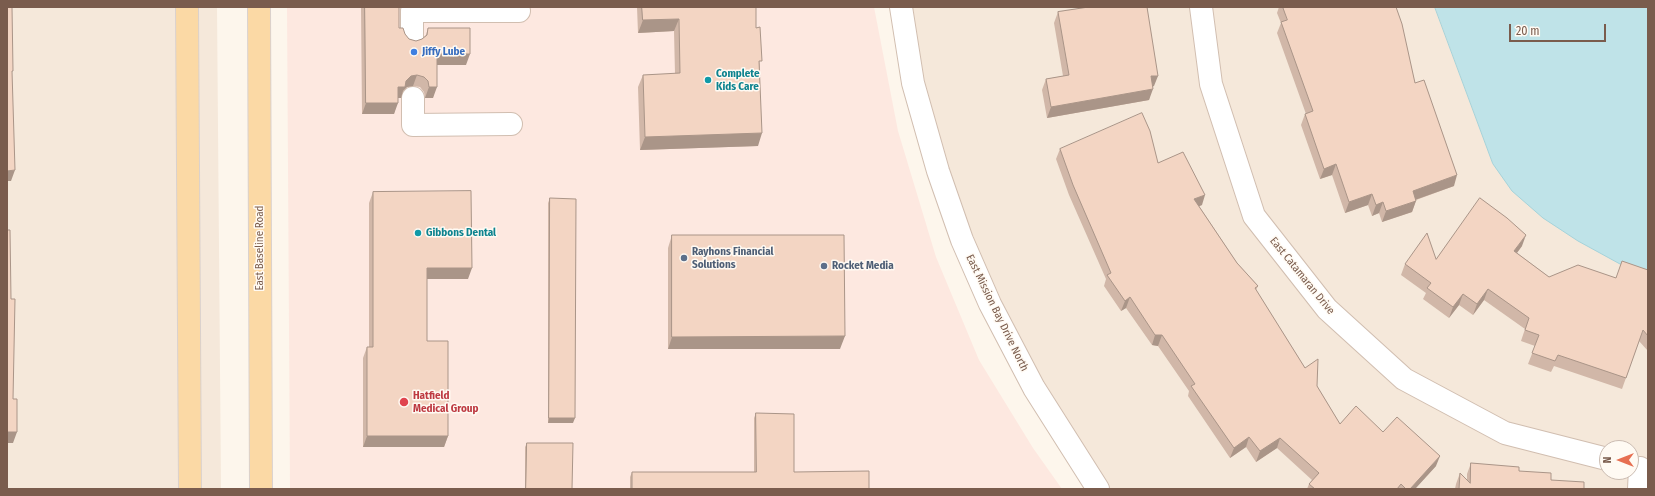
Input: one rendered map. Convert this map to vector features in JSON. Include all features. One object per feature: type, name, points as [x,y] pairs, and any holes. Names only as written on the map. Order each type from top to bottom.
[{"type":"main road","points":[[187,7],[190,489]]},
{"type":"main road","name":"East Baseline Road","points":[[259,7],[261,489]]},
{"type":"street","name":"East Mission Bay Drive North","points":[[902,7],[913,83],[938,171],[962,240],[990,304],[1034,388],[1098,489]]},
{"type":"street","name":"East Catamaran Drive","points":[[1201,7],[1211,84],[1254,216],[1327,309],[1404,379],[1505,433],[1599,457]]},
{"type":"street","points":[[412,39],[412,11],[519,11]]},
{"type":"street","points":[[413,98],[413,125],[511,124]]},
{"type":"street","points":[[1639,489],[1640,467]]},
{"type":"shaded area","points":[[7,7],[217,7],[221,489],[7,489]]},
{"type":"shaded area","points":[[287,7],[874,7],[898,131],[936,257],[979,360],[1033,448],[1062,489],[290,489]]},
{"type":"shaded area","points":[[901,7],[1648,7],[1648,489],[1098,489],[962,240]]},
{"type":"water","points":[[1435,7],[1648,7],[1648,270],[1620,264],[1578,241],[1543,218],[1512,191],[1493,164]]},
{"type":"building","points":[[7,7],[12,7],[15,170],[7,171]]},
{"type":"building","name":"Jiffy Lube","points":[[365,7],[399,7],[399,28],[403,28],[409,39],[416,41],[427,35],[428,28],[470,28],[470,54],[437,54],[437,87],[429,87],[428,81],[424,77],[417,75],[411,76],[406,81],[405,87],[398,87],[398,103],[366,103]]},
{"type":"building","name":"Complete Kids Care","points":[[642,7],[756,7],[756,28],[760,27],[762,61],[759,61],[762,133],[645,137],[643,75],[680,73],[679,19],[643,20]]},
{"type":"building","points":[[1089,7],[1147,7],[1158,76],[1151,76],[1153,89],[1051,107],[1046,79],[1069,75],[1058,12]]},
{"type":"building","points":[[1283,7],[1396,7],[1402,24],[1415,83],[1424,80],[1457,175],[1413,191],[1416,201],[1386,211],[1383,202],[1376,205],[1372,194],[1349,202],[1336,164],[1324,169],[1305,114],[1313,111],[1281,22],[1287,20]]},
{"type":"building","points":[[1142,113],[1150,131],[1158,163],[1183,152],[1205,195],[1194,199],[1237,263],[1258,286],[1255,288],[1305,368],[1318,359],[1317,386],[1340,424],[1356,406],[1383,432],[1397,417],[1440,456],[1410,489],[1406,489],[1401,484],[1397,489],[1315,489],[1309,484],[1319,473],[1280,438],[1260,451],[1249,437],[1234,448],[1191,386],[1195,384],[1162,335],[1155,335],[1130,297],[1125,301],[1107,275],[1111,273],[1073,185],[1060,149]]},
{"type":"building","points":[[471,191],[472,268],[427,268],[427,341],[448,341],[448,436],[367,436],[367,347],[373,347],[373,192]]},
{"type":"building","points":[[550,198],[576,199],[575,418],[549,418]]},
{"type":"building","points":[[1480,198],[1507,218],[1526,235],[1514,251],[1549,277],[1578,265],[1616,278],[1622,261],[1648,270],[1648,336],[1643,330],[1626,378],[1558,355],[1555,361],[1532,353],[1539,335],[1525,330],[1529,318],[1488,289],[1477,304],[1463,294],[1453,307],[1427,288],[1431,283],[1405,264],[1427,233],[1436,259]]},
{"type":"building","points":[[7,230],[10,230],[11,299],[15,299],[13,399],[17,399],[17,432],[7,432]]},
{"type":"building","points":[[672,235],[844,235],[845,336],[672,337]]},
{"type":"building","points":[[756,413],[794,414],[794,472],[869,471],[869,489],[632,489],[632,472],[756,472]]},
{"type":"building","points":[[527,443],[573,443],[572,489],[526,489]]},
{"type":"building","points":[[1471,463],[1519,467],[1519,471],[1551,473],[1551,480],[1584,482],[1584,489],[1459,489],[1460,473],[1470,483]]},
{"type":"place","name":"Jiffy Lube","points":[[414,52]]},
{"type":"place","name":"Complete Kids Care","points":[[708,80]]},
{"type":"place","name":"Gibbons Dental","points":[[418,233]]},
{"type":"place","name":"Rayhons Financial Solutions","points":[[684,258]]},
{"type":"place","name":"Rocket Media","points":[[824,266]]},
{"type":"place","name":"Hatfield Medical Group","points":[[404,402]]}]
